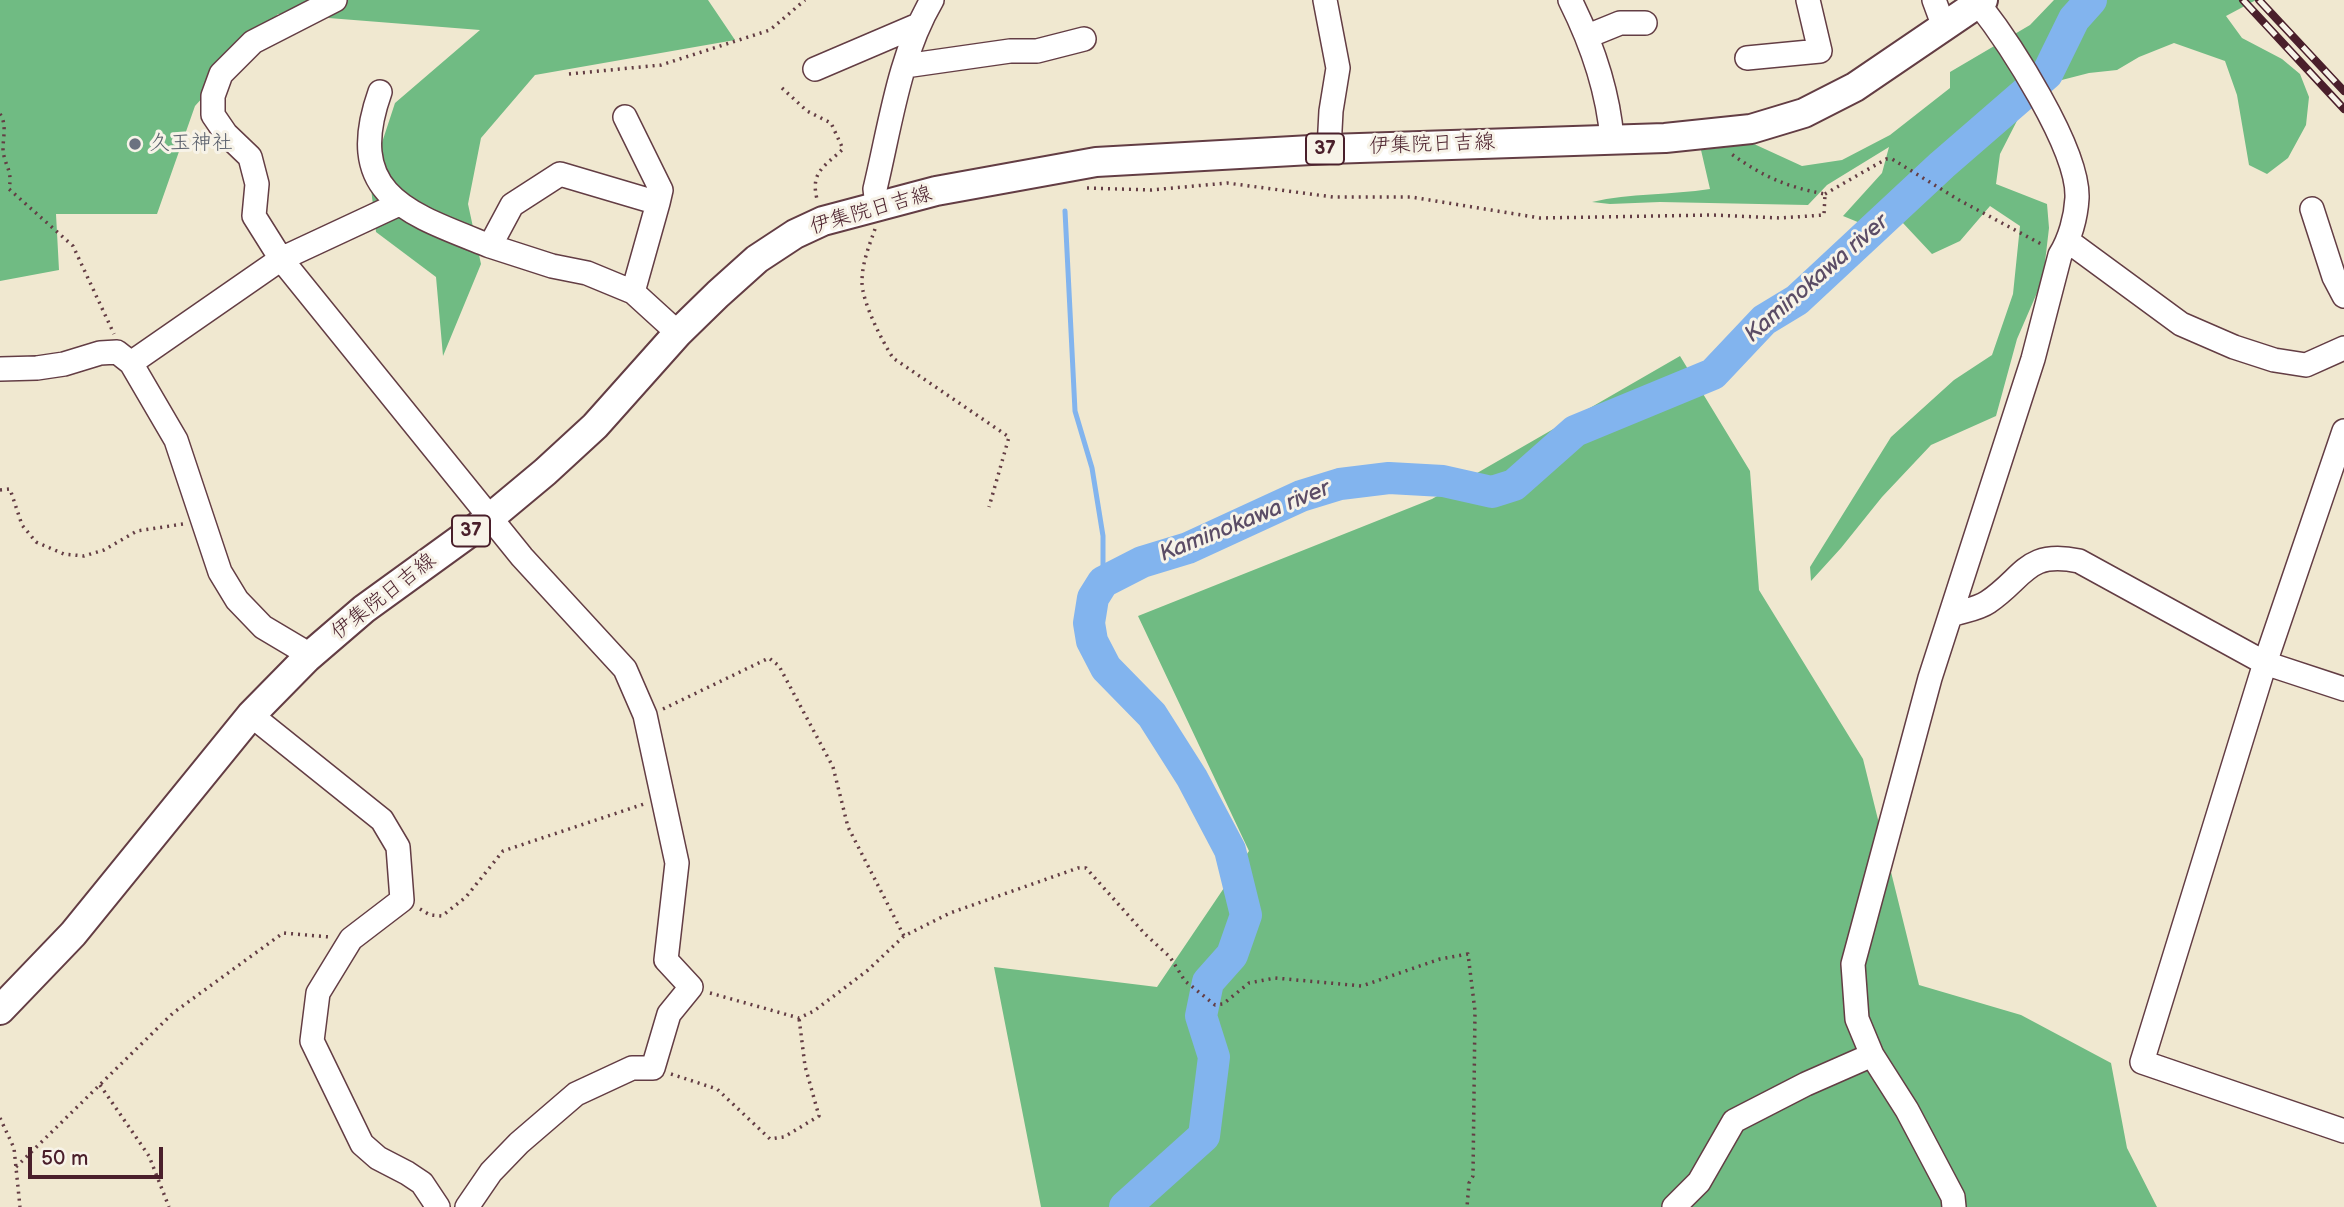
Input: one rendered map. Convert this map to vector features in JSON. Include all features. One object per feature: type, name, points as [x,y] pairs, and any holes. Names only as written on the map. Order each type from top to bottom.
[{"type":"main road","name":"伊集院日吉線","points":[[0,1010],[73,934],[251,715],[307,658],[364,609],[491,517],[595,426],[678,333],[757,259],[795,234],[823,221],[877,206],[1010,176],[1096,162],[1329,149],[1713,135],[1751,129],[1804,113],[1855,87],[1981,2]]},
{"type":"street","points":[[335,0],[253,42],[221,74],[213,96],[213,115],[226,134],[250,157],[257,184],[254,216],[281,259],[522,557],[625,669],[645,717],[677,863],[666,960],[691,987],[669,1014],[653,1068],[632,1068],[576,1094],[519,1143],[491,1172],[467,1207]]},
{"type":"street","points":[[877,206],[875,190],[905,66],[918,25],[932,0]]},
{"type":"street","points":[[1325,0],[1338,68],[1331,111],[1329,149]]},
{"type":"street","points":[[1570,0],[1588,36],[1609,113],[1612,139]]},
{"type":"street","points":[[1747,58],[1820,51],[1808,0]]},
{"type":"street","points":[[1934,0],[1944,27]]},
{"type":"street","points":[[1954,1207],[1952,1198],[1907,1110],[1872,1055],[1857,1019],[1853,964],[1930,678],[2033,359],[2077,198],[2072,164],[2040,97],[1981,2]]},
{"type":"street","points":[[1588,36],[1620,23],[1645,23]]},
{"type":"street","points":[[815,69],[918,25]]},
{"type":"street","points":[[905,66],[1010,51],[1037,51],[1084,39]]},
{"type":"street","points":[[380,92],[371,116],[369,141],[374,174],[390,197],[412,214],[490,246],[552,266],[587,273],[633,292],[678,333]]},
{"type":"street","points":[[625,117],[661,190],[633,292]]},
{"type":"street","points":[[490,246],[512,205],[560,174],[658,203]]},
{"type":"street","points":[[0,369],[64,364],[100,353],[124,358],[281,259],[399,204]]},
{"type":"street","points":[[2312,209],[2333,278],[2344,296]]},
{"type":"street","points":[[2064,248],[2181,324],[2234,347],[2274,360],[2306,365],[2344,348]]},
{"type":"street","points":[[124,358],[176,440],[220,572],[237,600],[263,626],[300,649],[307,658]]},
{"type":"street","points":[[2344,430],[2265,663],[2142,1062],[2344,1131]]},
{"type":"street","points":[[1951,615],[1986,603],[2031,564],[2047,558],[2066,558],[2079,561],[2265,663],[2344,689]]},
{"type":"street","points":[[251,715],[382,820],[398,847],[402,900],[351,939],[318,993],[312,1041],[362,1144],[379,1158],[422,1183],[438,1207]]},
{"type":"street","points":[[1674,1207],[1699,1182],[1734,1121],[1805,1084],[1872,1055]]},
{"type":"path","points":[[569,74],[661,65],[770,30],[805,0]]},
{"type":"path","points":[[782,88],[807,111],[831,123],[843,149],[817,174],[814,185],[823,221]]},
{"type":"path","points":[[0,114],[4,119],[3,153],[12,175],[9,190],[73,246],[124,358]]},
{"type":"path","points":[[1713,135],[1728,152],[1760,174],[1796,189],[1825,194],[1886,159],[1892,159],[1959,200],[2064,248]]},
{"type":"path","points":[[1083,188],[1152,190],[1227,183],[1333,197],[1412,197],[1540,218],[1713,215],[1780,218],[1824,215],[1825,194]]},
{"type":"path","points":[[877,206],[878,221],[866,254],[862,284],[884,345],[893,358],[1009,437],[989,507]]},
{"type":"path","points":[[0,490],[10,489],[22,525],[36,542],[64,554],[84,555],[104,550],[136,531],[203,521]]},
{"type":"path","points":[[645,717],[769,657],[779,666],[833,767],[848,827],[904,936]]},
{"type":"path","points":[[402,900],[430,915],[442,916],[466,897],[503,851],[663,798]]},
{"type":"path","points":[[691,987],[799,1018],[814,1011],[868,970],[904,936],[950,914],[1086,867],[1145,934],[1170,957],[1185,981],[1215,1005],[1223,1004],[1250,983],[1275,978],[1362,986],[1440,959],[1468,954],[1475,1011],[1473,1176],[1469,1182],[1467,1207]]},
{"type":"path","points":[[16,1167],[173,1013],[283,933],[351,939]]},
{"type":"path","points":[[653,1068],[717,1089],[770,1139],[785,1137],[819,1116],[805,1066],[799,1018]]},
{"type":"path","points":[[100,1085],[149,1156],[169,1207]]},
{"type":"path","points":[[0,1118],[13,1148],[20,1207]]},
{"type":"green space","points":[[0,0],[708,0],[735,40],[535,75],[481,138],[468,204],[481,264],[443,356],[436,277],[376,232],[370,179],[395,103],[480,30],[278,14],[195,106],[157,214],[56,214],[59,270],[0,281]]},
{"type":"green space","points":[[2054,0],[2256,0],[2226,16],[2242,38],[2282,59],[2300,74],[2309,97],[2306,125],[2288,158],[2267,174],[2249,165],[2237,95],[2225,61],[2174,43],[2139,57],[2117,70],[2089,73],[2054,82],[2046,88],[2021,113],[2000,154],[1996,184],[2047,204],[2049,228],[2043,279],[2017,339],[1996,416],[1931,445],[1882,497],[1811,581],[1810,567],[1891,437],[1954,380],[1992,355],[2013,294],[2020,226],[1990,206],[1960,241],[1932,254],[1887,206],[1865,225],[1843,216],[1882,173],[1889,147],[1827,185],[1808,205],[1592,202],[1710,189],[1701,150],[1754,144],[1802,166],[1842,160],[1890,135],[1950,88],[1950,72],[2030,25]]},
{"type":"green space","points":[[1680,356],[1750,471],[1759,590],[1863,759],[1919,985],[2021,1015],[2111,1063],[2127,1148],[2157,1207],[1041,1207],[994,967],[1157,987],[1249,851],[1138,616],[1432,499]]},
{"type":"waterway","name":"Kaminokawa river","points":[[1125,1207],[1204,1136],[1214,1057],[1201,1016],[1208,982],[1232,955],[1246,915],[1230,850],[1192,778],[1152,715],[1106,668],[1092,641],[1089,623],[1093,598],[1103,582],[1142,562],[1188,548],[1301,496],[1340,484],[1389,478],[1443,481],[1492,492],[1514,485],[1575,431],[1713,374],[1764,320],[1797,300],[1942,165],[2047,74],[2074,19],[2091,0]]},
{"type":"waterway","points":[[1065,211],[1075,411],[1092,468],[1103,536],[1103,582]]},
{"type":"railway","points":[[2243,0],[2344,109]]},
{"type":"railway","points":[[2259,0],[2344,91]]},
{"type":"place","name":"久玉神社","points":[[135,144]]}]
